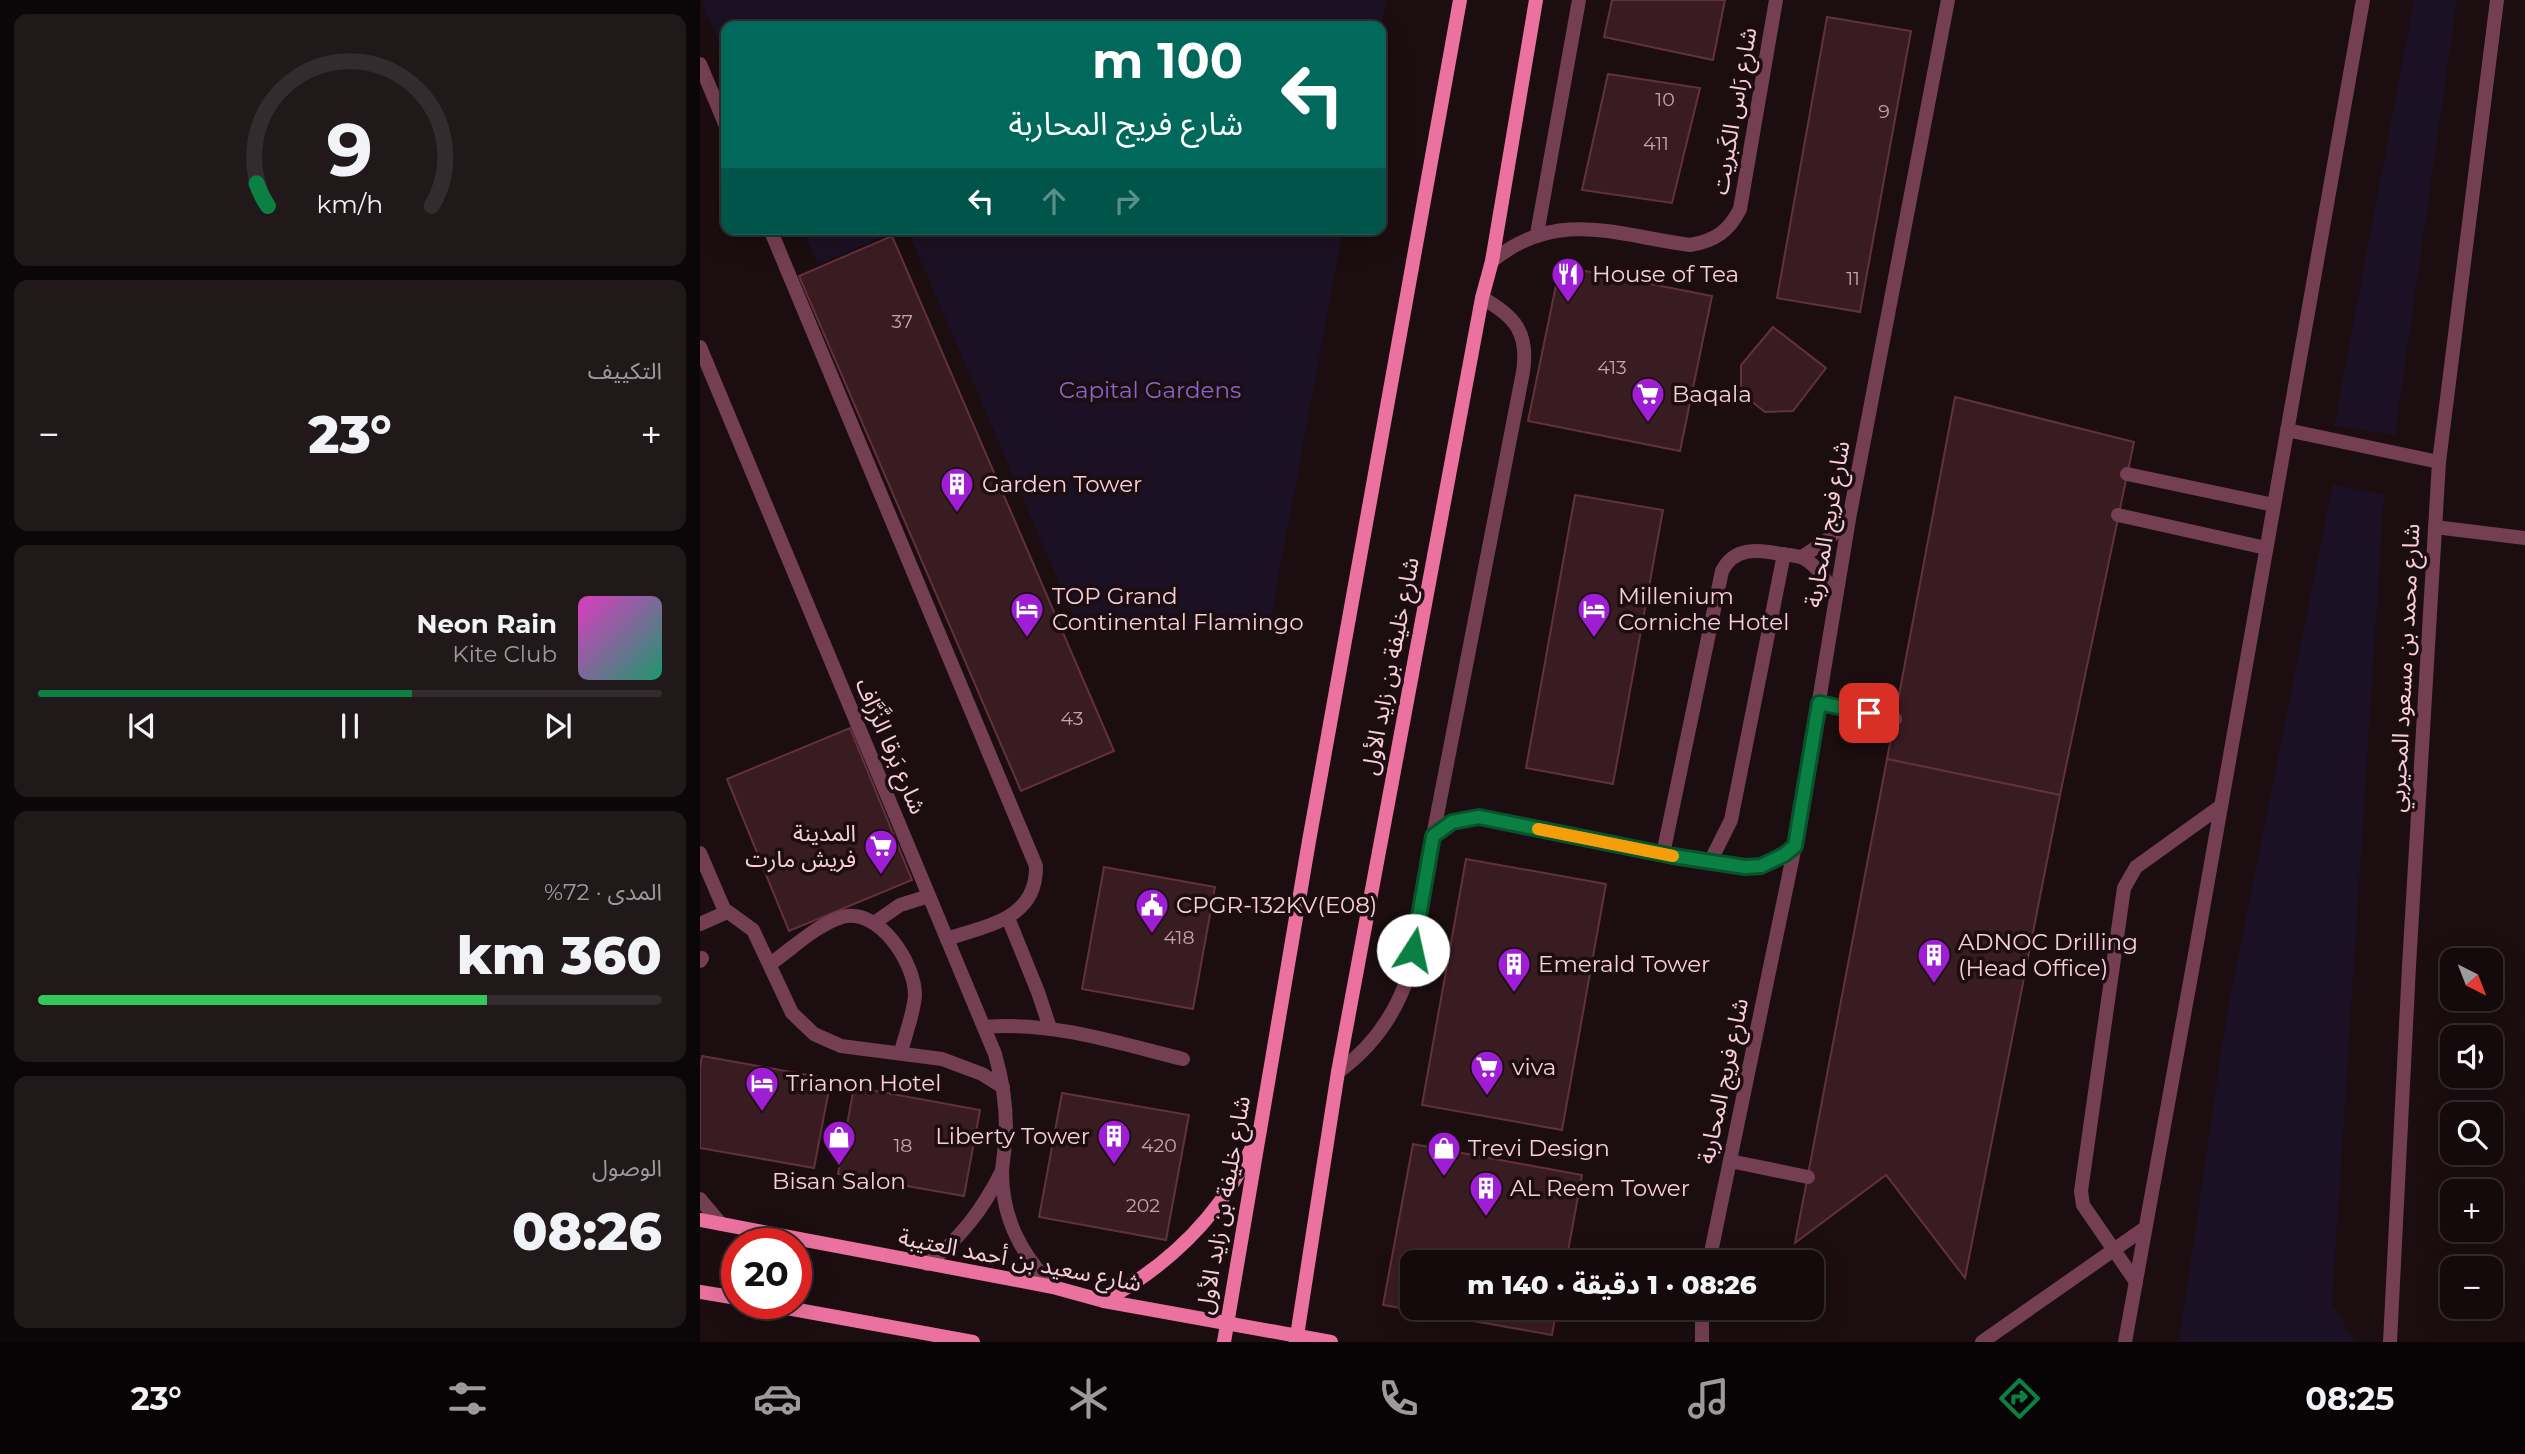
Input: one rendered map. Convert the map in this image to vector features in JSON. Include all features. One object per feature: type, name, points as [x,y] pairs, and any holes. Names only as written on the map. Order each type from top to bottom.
[{"type":"main road","name":"شارع خليفة بن زايد الأول","points":[[1224,1342],[1259,1130],[1460,0]]},
{"type":"main road","name":"شارع خليفة بن زايد الأول","points":[[1296,1338],[1338,1072],[1482,298],[1492,261],[1536,0]]},
{"type":"main road","points":[[1104,1301],[1143,1278],[1186,1243],[1229,1190],[1259,1130]]},
{"type":"main road","name":"شارع سعيد بن أحمد العتيبة","points":[[700,1220],[1053,1287],[1104,1301],[1296,1338],[1331,1342]]},
{"type":"main road","points":[[700,1292],[721,1295]]},
{"type":"main road","points":[[812,1313],[973,1342]]},
{"type":"street","points":[[1537,234],[1578,0]]},
{"type":"street","name":"شارع رَاس الكَبريت","points":[[1492,261],[1520,241],[1554,229],[1589,228],[1690,245],[1707,243],[1721,235],[1733,223],[1740,209],[1776,0]]},
{"type":"street","name":"شارع فريج المحاربة","points":[[1711,1250],[1795,846],[1849,519],[1948,0]]},
{"type":"street","points":[[2125,1342],[2362,0]]},
{"type":"street","name":"شارع محمد بن مسعود المحيربي","points":[[2390,1342],[2439,462],[2497,0]]},
{"type":"street","points":[[700,64],[721,114]]},
{"type":"street","points":[[773,235],[1036,866],[1037,880],[1024,906],[1008,918],[947,939]]},
{"type":"street","points":[[1338,1072],[1355,1060],[1383,1029],[1404,991],[1410,970],[1433,836],[1525,358],[1522,336],[1510,316],[1482,298]]},
{"type":"street","name":"شارع بَرقا الزَّرَّاف","points":[[700,347],[995,1054],[1003,1087],[1006,1128],[1002,1170],[1006,1209],[1020,1246],[1034,1268],[1053,1287]]},
{"type":"street","points":[[2287,430],[2439,462]]},
{"type":"street","points":[[2127,474],[2274,505]]},
{"type":"street","points":[[2118,515],[2266,548]]},
{"type":"street","points":[[1802,557],[1827,540],[1849,519]]},
{"type":"street","points":[[2435,527],[2525,538]]},
{"type":"street","points":[[1663,854],[1722,571],[1726,564],[1739,553],[1768,551],[1802,557],[1825,579],[1836,596]]},
{"type":"street","points":[[1710,862],[1731,820],[1784,554]]},
{"type":"street","points":[[1819,703],[1895,719]]},
{"type":"street","points":[[2136,1282],[2083,1205],[2081,1191],[2124,888],[2136,867],[2221,806]]},
{"type":"street","points":[[1433,836],[1452,822],[1479,817],[1663,854],[1745,867],[1761,866],[1784,855],[1795,846]]},
{"type":"street","points":[[700,853],[727,912],[754,929],[792,1013],[814,1034],[841,1046],[923,1055],[960,1065],[1003,1087]]},
{"type":"street","points":[[874,923],[900,905],[929,896]]},
{"type":"street","points":[[700,924],[727,912]]},
{"type":"street","points":[[770,964],[815,932],[844,916],[860,917],[874,923],[886,932],[904,957],[914,983],[915,997],[901,1052]]},
{"type":"street","points":[[1008,918],[1050,1028]]},
{"type":"street","points":[[984,1027],[1050,1028],[1184,1059]]},
{"type":"street","points":[[1730,1161],[1808,1177]]},
{"type":"street","name":"شارع بَرقا الزَّرَّاف","points":[[928,1264],[951,1245],[972,1222],[989,1197],[1002,1170]]},
{"type":"street","points":[[700,1199],[721,1224]]},
{"type":"street","points":[[1982,1342],[2145,1228]]},
{"type":"street","points":[[1702,1320],[1702,1342]]},
{"type":"green space","points":[[701,0],[1386,0],[1382,21],[721,21],[721,46]]},
{"type":"green space","points":[[2414,0],[2457,0],[2395,435],[2334,426]]},
{"type":"green space","points":[[805,235],[886,235],[818,265]]},
{"type":"green space","name":"Capital Gardens","points":[[910,235],[1342,235],[1269,628],[1076,622]]},
{"type":"green space","points":[[2333,484],[2384,495],[2332,1305],[2356,1342],[2179,1342],[2226,1019]]},
{"type":"building","points":[[1612,0],[1725,0],[1713,60],[1604,37]]},
{"type":"building","points":[[1827,17],[1911,31],[1860,312],[1777,298]]},
{"type":"building","points":[[1608,74],[1700,88],[1672,203],[1582,190]]},
{"type":"building","name":"Garden Tower","points":[[892,236],[1114,751],[1021,791],[799,276]]},
{"type":"building","points":[[1560,266],[1712,296],[1680,451],[1528,421]]},
{"type":"building","points":[[1773,327],[1826,368],[1793,411],[1765,412],[1741,393],[1741,365]]},
{"type":"building","points":[[1955,397],[2134,442],[2060,795],[1887,759]]},
{"type":"building","name":"Millenium Corniche Hotel","points":[[1575,495],[1663,510],[1613,784],[1526,768]]},
{"type":"building","points":[[850,728],[912,880],[789,931],[727,779]]},
{"type":"building","name":"ADNOC Drilling (Head Office)","points":[[1887,759],[2060,795],[1965,1278],[1886,1175],[1795,1243]]},
{"type":"building","name":"Emerald Tower","points":[[1466,859],[1606,884],[1562,1130],[1422,1105]]},
{"type":"building","points":[[1104,867],[1215,887],[1193,1009],[1082,989]]},
{"type":"building","name":"Trianon Hotel","points":[[702,1056],[831,1079],[814,1168],[700,1148]]},
{"type":"building","points":[[854,1087],[980,1110],[964,1196],[838,1174]]},
{"type":"building","name":"Liberty Tower","points":[[1062,1093],[1189,1115],[1166,1240],[1039,1217]]},
{"type":"building","name":"AL Reem Tower","points":[[1413,1144],[1582,1175],[1568,1250],[1400,1250],[1400,1308],[1383,1305]]},
{"type":"building","name":"AL Reem Tower","points":[[1468,1320],[1555,1320],[1552,1335]]},
{"type":"slow traffic","points":[[1538,829],[1673,856]]},
{"type":"place","name":"House of Tea","points":[[1568,304]]},
{"type":"place","name":"Baqala","points":[[1648,424]]},
{"type":"place","name":"Garden Tower","points":[[957,514]]},
{"type":"place","name":"TOP Grand Continental Flamingo","points":[[1027,639]]},
{"type":"place","name":"Millenium Corniche Hotel","points":[[1594,639]]},
{"type":"place","name":"المدينة فريش مارت","points":[[881,876]]},
{"type":"place","name":"CPGR-132KV(E08)","points":[[1152,935]]},
{"type":"place","name":"ADNOC Drilling (Head Office)","points":[[1934,985]]},
{"type":"place","name":"Emerald Tower","points":[[1514,994]]},
{"type":"place","name":"viva","points":[[1487,1097]]},
{"type":"place","name":"Trianon Hotel","points":[[762,1113]]},
{"type":"place","name":"Liberty Tower","points":[[1114,1166]]},
{"type":"place","name":"Bisan Salon","points":[[839,1167]]},
{"type":"place","name":"Trevi Design","points":[[1444,1178]]},
{"type":"place","name":"AL Reem Tower","points":[[1486,1218]]},
{"type":"route","points":[[1413,950],[1433,836],[1452,822],[1479,817],[1673,856],[1745,867],[1761,866],[1784,855],[1795,846],[1819,703],[1869,713]]}]
